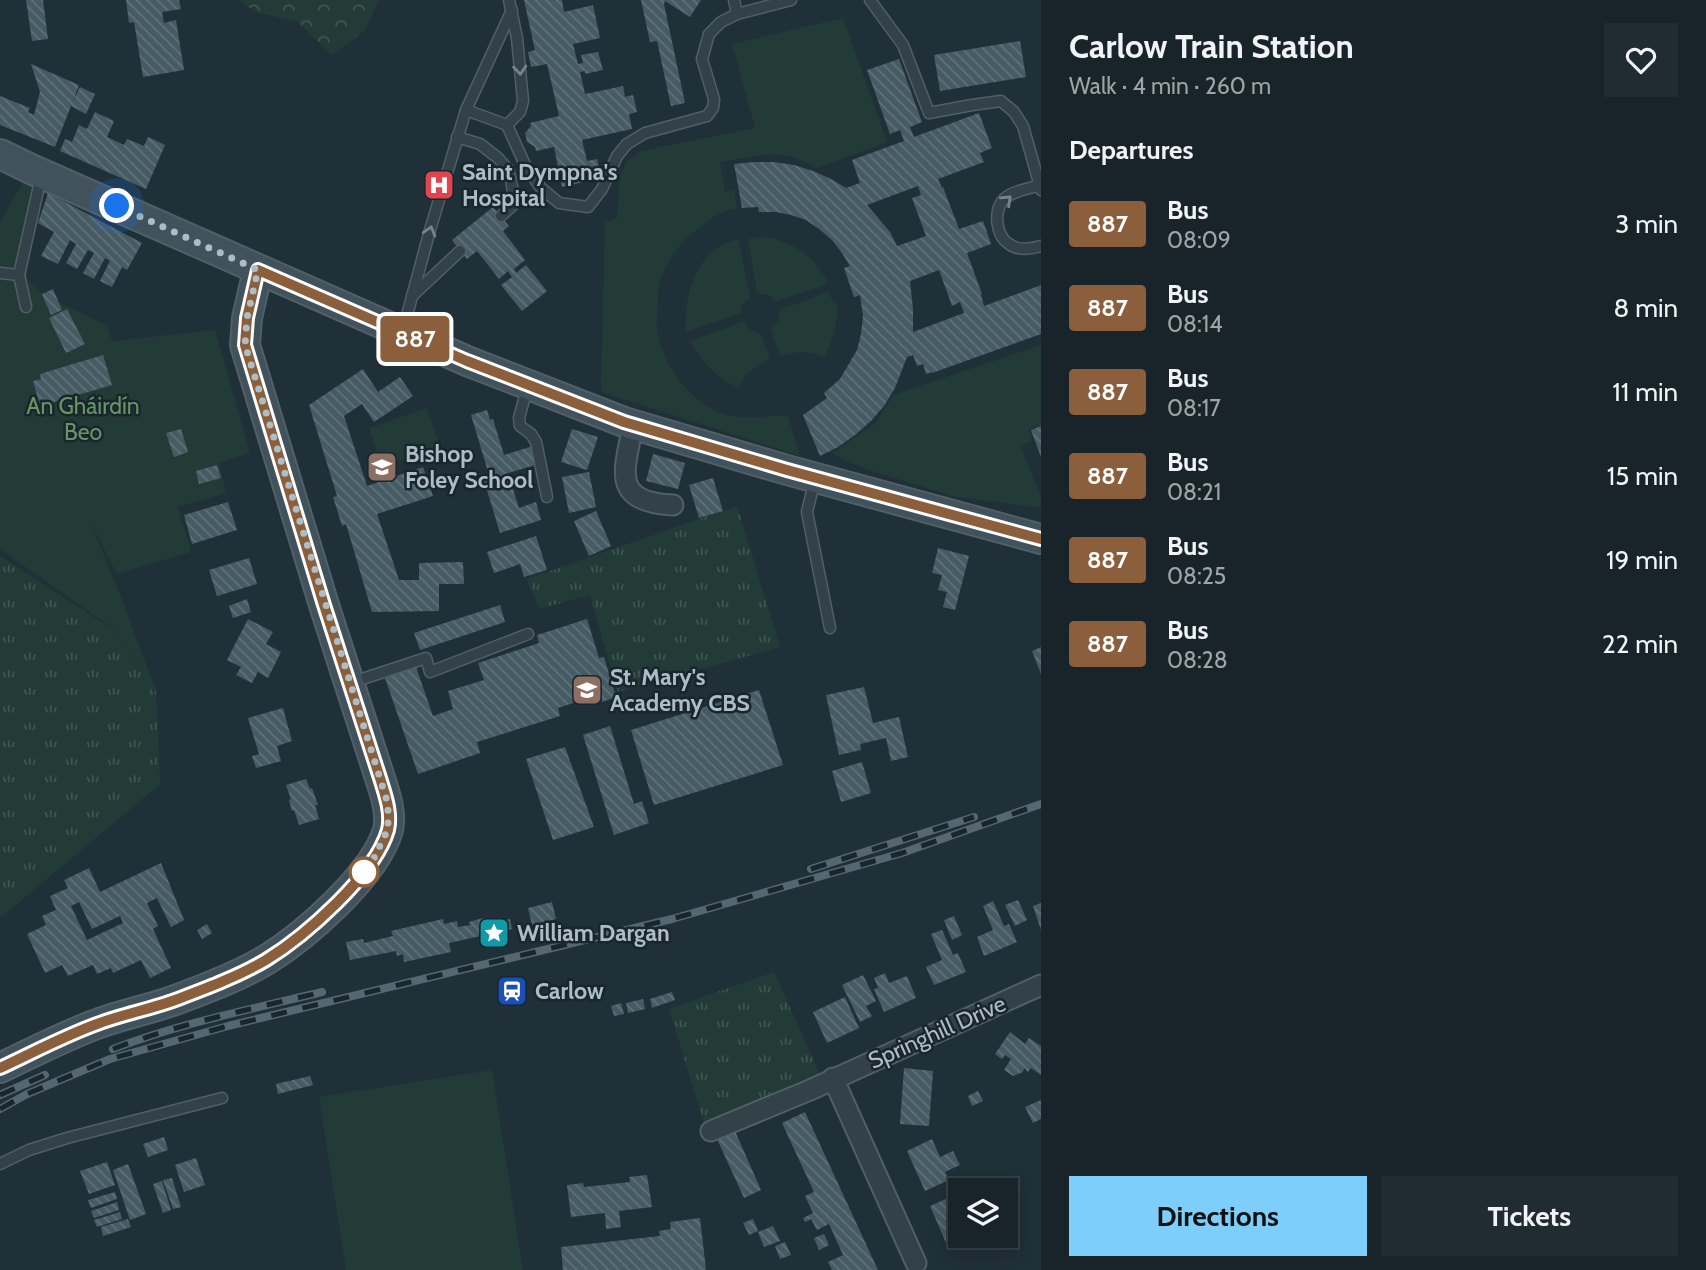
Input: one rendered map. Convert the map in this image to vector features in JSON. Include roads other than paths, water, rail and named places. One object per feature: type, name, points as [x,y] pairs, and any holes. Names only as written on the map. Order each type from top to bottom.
[{"type":"main road","points":[[0,154],[467,361],[634,426],[1041,539]]},
{"type":"main road","points":[[0,1068],[97,1024],[176,999],[266,960],[316,923],[352,887],[373,860],[388,829],[388,804],[245,345],[247,318],[258,270]]},
{"type":"street","points":[[634,426],[626,458],[624,475],[627,485],[632,493],[645,500],[673,505]]},
{"type":"street","name":"Springhill Drive","points":[[711,1131],[1041,985]]},
{"type":"street","points":[[833,1078],[916,1263]]},
{"type":"lane","points":[[734,0],[737,14]]},
{"type":"lane","points":[[466,110],[507,125],[526,167],[541,188],[559,203],[588,207],[602,189],[617,156],[627,144],[645,133],[707,116],[713,107],[714,99],[702,59],[709,34],[721,22],[737,14],[791,0]]},
{"type":"lane","points":[[870,0],[903,45],[929,113],[1001,101],[1014,112],[1023,126],[1040,188],[1015,192],[1004,199],[996,211],[998,229],[1007,243],[1017,248],[1041,246]]},
{"type":"lane","points":[[507,125],[520,113],[523,101],[517,38],[510,5]]},
{"type":"lane","points":[[402,333],[457,137],[510,5]]},
{"type":"lane","points":[[457,137],[480,144],[508,169],[512,206],[501,216]]},
{"type":"lane","points":[[26,307],[19,275],[41,173]]},
{"type":"lane","points":[[412,297],[460,251]]},
{"type":"lane","points":[[0,273],[19,275]]},
{"type":"lane","points":[[528,385],[519,418],[520,425],[536,442],[547,497]]},
{"type":"lane","points":[[815,478],[807,512],[830,628]]},
{"type":"lane","points":[[350,683],[426,658],[430,672],[528,634]]},
{"type":"lane","points":[[0,1164],[29,1150],[67,1138],[222,1098]]},
{"type":"railway","points":[[0,1109],[27,1094],[110,1059],[228,1026],[672,919],[902,853],[1041,804]]},
{"type":"railway","points":[[811,869],[974,817]]},
{"type":"railway","points":[[113,1049],[191,1024],[322,992]]},
{"type":"railway","points":[[0,1095],[45,1075]]},
{"type":"place","name":"Saint Dympna's Hospital","points":[[439,185]]},
{"type":"place","name":"Bishop Foley School","points":[[382,467]]},
{"type":"place","name":"St. Mary's Academy CBS","points":[[587,690]]},
{"type":"place","name":"William Dargan","points":[[494,933]]},
{"type":"place","name":"Carlow","points":[[512,991]]},
{"type":"park label","name":"An Gháirdín Beo","points":[[83,419]]}]
